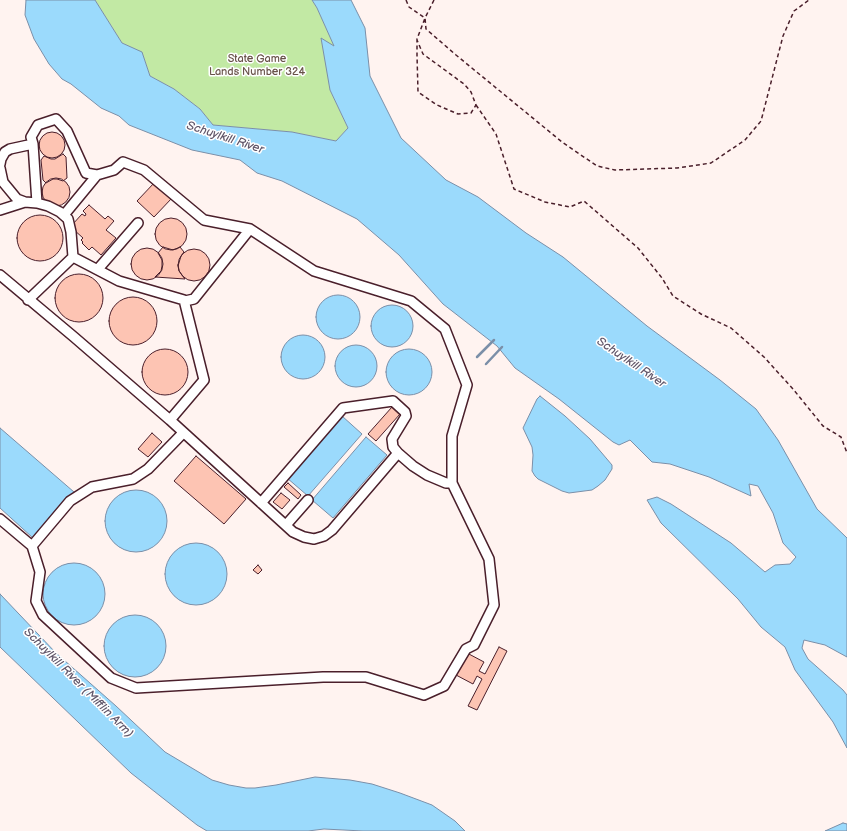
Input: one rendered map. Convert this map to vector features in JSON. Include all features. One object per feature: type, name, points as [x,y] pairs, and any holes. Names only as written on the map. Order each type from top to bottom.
[{"type":"lane","points":[[0,519],[32,546],[40,572],[36,601],[43,615],[111,678],[136,688],[323,677],[366,677],[424,695],[444,686],[466,649],[474,644],[494,604],[489,560],[452,482],[452,436],[467,385],[445,329],[411,301],[314,271],[250,229],[204,220],[144,170],[123,162],[114,170],[96,175],[86,173],[67,131],[56,119],[38,125],[31,137],[33,144],[37,203]]},
{"type":"lane","points":[[0,164],[2,151],[33,144]]},
{"type":"lane","points":[[0,168],[3,182],[17,199],[48,206],[68,219],[74,257]]},
{"type":"lane","points":[[64,215],[96,175]]},
{"type":"lane","points":[[0,210],[25,202]]},
{"type":"lane","points":[[98,270],[138,223]]},
{"type":"lane","points":[[74,257],[119,281],[185,301],[194,299],[250,229]]},
{"type":"lane","points":[[28,300],[74,257]]},
{"type":"lane","points":[[1,278],[74,337],[170,420],[182,433],[293,532],[304,537],[314,538],[324,536],[332,530],[398,453]]},
{"type":"lane","points":[[170,420],[204,380],[185,301]]},
{"type":"lane","points":[[261,503],[343,408],[393,401],[405,412],[406,416],[392,439],[394,447],[398,453],[413,466],[427,475],[446,483],[452,482]]},
{"type":"lane","points":[[32,546],[70,501],[92,487],[133,479],[148,469],[182,433]]},
{"type":"lane","points":[[286,526],[308,500]]},
{"type":"path","points":[[406,0],[409,7],[425,18]]},
{"type":"path","points":[[434,0],[425,18],[417,40],[418,92],[437,105],[458,114],[472,112],[476,105]]},
{"type":"path","points":[[425,18],[426,29],[456,55],[562,142],[597,166],[615,170],[677,168],[711,164],[745,140],[761,121],[783,36],[794,11],[808,0]]},
{"type":"path","points":[[417,40],[423,54],[464,84],[471,92],[476,105],[496,134],[514,189],[545,202],[558,205],[570,207],[584,201],[638,248],[662,278],[673,296],[701,314],[731,328],[764,357],[793,389],[823,426],[841,436],[847,453]]},
{"type":"green space","name":"State Game Lands Number 324","points":[[95,0],[312,0],[335,47],[325,41],[330,90],[348,128],[336,141],[292,132],[213,125],[200,109],[174,89],[150,76],[145,61],[128,46],[122,43]]},
{"type":"water","name":"Schuylkill River","points":[[26,0],[95,0],[122,43],[142,52],[150,76],[174,89],[200,109],[213,125],[292,132],[336,141],[348,128],[330,90],[321,38],[334,46],[312,0],[351,0],[365,28],[370,76],[401,138],[446,180],[478,197],[526,233],[563,257],[647,326],[720,380],[756,409],[778,440],[817,509],[847,538],[847,657],[825,645],[804,640],[802,648],[808,659],[847,695],[847,748],[833,722],[795,670],[785,647],[761,627],[738,599],[661,523],[647,500],[657,497],[671,504],[731,543],[765,572],[775,565],[790,564],[796,557],[783,543],[773,513],[758,486],[749,484],[751,496],[709,477],[670,464],[652,462],[630,440],[619,445],[613,442],[559,399],[515,368],[497,346],[443,304],[399,255],[357,219],[282,181],[257,173],[240,160],[192,150],[129,125],[119,116],[101,108],[71,84],[62,79],[49,64],[34,39],[25,15]]},
{"type":"water","points":[[334,295],[342,295],[347,296],[354,301],[359,308],[359,326],[354,333],[347,338],[334,339],[326,336],[319,329],[316,321],[316,313],[319,305],[326,298]]},
{"type":"water","points":[[388,305],[396,305],[404,308],[410,314],[413,326],[410,338],[404,344],[396,347],[388,347],[380,344],[374,338],[371,330],[371,322],[374,314],[380,308]]},
{"type":"water","points":[[303,335],[315,339],[321,345],[325,357],[321,369],[315,375],[303,379],[291,375],[285,369],[281,357],[285,345],[291,339]]},
{"type":"water","points":[[352,345],[360,345],[368,348],[374,354],[377,366],[374,378],[368,384],[360,387],[352,387],[344,384],[338,378],[335,370],[335,362],[338,354],[344,348]]},
{"type":"water","points":[[409,349],[422,353],[428,359],[432,372],[428,385],[422,391],[409,395],[396,391],[390,385],[386,372],[390,359],[396,353]]},
{"type":"water","points":[[540,396],[590,439],[612,465],[612,469],[605,480],[592,490],[569,493],[562,491],[538,479],[532,471],[532,447],[523,428],[537,399]]},
{"type":"water","points":[[342,416],[362,434],[308,496],[287,478]]},
{"type":"water","points":[[0,428],[74,492],[33,538],[0,508]]},
{"type":"water","points":[[366,437],[387,455],[333,518],[312,500]]},
{"type":"water","points":[[130,490],[142,490],[158,499],[165,509],[167,521],[165,533],[158,543],[142,552],[130,552],[119,547],[110,538],[105,527],[105,515],[110,504],[119,495]]},
{"type":"water","points":[[190,543],[202,543],[218,552],[225,562],[227,574],[225,586],[218,596],[202,605],[190,605],[179,600],[170,591],[165,580],[165,568],[170,557],[179,548]]},
{"type":"water","points":[[68,563],[80,563],[96,572],[103,582],[105,594],[103,606],[96,616],[80,625],[68,625],[57,620],[48,611],[43,600],[43,588],[48,577],[57,568]]},
{"type":"water","name":"Schuylkill River (Mifflin Arm)","points":[[0,594],[56,653],[165,752],[212,780],[246,788],[276,785],[315,777],[350,780],[372,784],[432,805],[455,821],[465,831],[363,831],[324,829],[308,831],[207,831],[197,825],[131,773],[0,647]]},
{"type":"water","points":[[129,615],[141,615],[157,624],[164,634],[166,646],[164,658],[157,668],[141,677],[129,677],[118,672],[109,663],[104,652],[104,640],[109,629],[118,620]]},
{"type":"water","points":[[843,823],[847,824],[847,831],[825,831]]},
{"type":"building","points":[[52,132],[61,136],[65,145],[61,154],[52,158],[43,154],[39,145],[43,136]]},
{"type":"building","points":[[63,154],[66,157],[67,178],[63,181],[53,179],[46,183],[43,180],[41,160],[44,156],[55,159]]},
{"type":"building","points":[[56,178],[66,182],[70,192],[66,202],[56,206],[46,202],[42,192],[46,182]]},
{"type":"building","points":[[155,182],[172,198],[154,217],[137,201]]},
{"type":"building","points":[[89,205],[105,219],[108,216],[114,221],[106,230],[116,238],[101,255],[92,247],[89,250],[82,243],[83,242],[81,240],[83,238],[73,229],[75,227],[72,225],[82,214],[85,216],[86,214],[83,211]]},
{"type":"building","points":[[40,215],[53,219],[59,225],[63,238],[59,251],[53,257],[40,261],[27,257],[21,251],[17,238],[21,225],[27,219]]},
{"type":"building","points":[[168,218],[174,218],[184,225],[187,234],[186,240],[180,247],[174,250],[168,250],[158,243],[155,237],[155,231],[162,221]]},
{"type":"building","points":[[163,247],[173,250],[180,247],[184,252],[178,266],[179,271],[185,279],[155,277],[161,271],[162,260],[158,253]]},
{"type":"building","points":[[144,248],[150,248],[160,255],[163,264],[162,270],[156,277],[150,280],[144,280],[134,273],[131,267],[131,261],[138,251]]},
{"type":"building","points":[[191,249],[197,249],[207,256],[210,265],[209,271],[203,278],[197,281],[191,281],[181,274],[178,268],[178,262],[185,252]]},
{"type":"building","points":[[79,274],[88,276],[96,281],[101,289],[103,298],[101,307],[96,315],[88,320],[79,322],[70,320],[62,315],[57,307],[55,298],[57,289],[62,281],[70,276]]},
{"type":"building","points":[[133,297],[142,299],[150,304],[155,312],[157,321],[155,330],[150,338],[142,343],[133,345],[124,343],[116,338],[111,330],[109,321],[111,312],[116,304],[124,299]]},
{"type":"building","points":[[160,349],[170,349],[178,353],[184,359],[188,367],[188,377],[184,385],[178,391],[170,395],[160,395],[152,391],[146,385],[142,377],[142,367],[146,359],[152,353]]},
{"type":"building","points":[[392,407],[400,414],[376,441],[368,434]]},
{"type":"building","points":[[152,433],[162,442],[148,457],[138,449]]},
{"type":"building","points":[[196,456],[246,499],[224,524],[174,481]]},
{"type":"building","points":[[288,483],[301,495],[298,499],[284,487]]},
{"type":"building","points":[[281,493],[290,500],[282,509],[273,502]]},
{"type":"building","points":[[258,565],[262,570],[258,574],[253,570]]},
{"type":"building","points":[[499,647],[507,651],[477,710],[468,706],[482,679],[477,676],[473,684],[456,675],[467,653],[484,662],[479,671],[485,674]]},
{"type":"waterway","points":[[477,357],[494,340]]},
{"type":"waterway","points":[[486,364],[502,347]]}]
